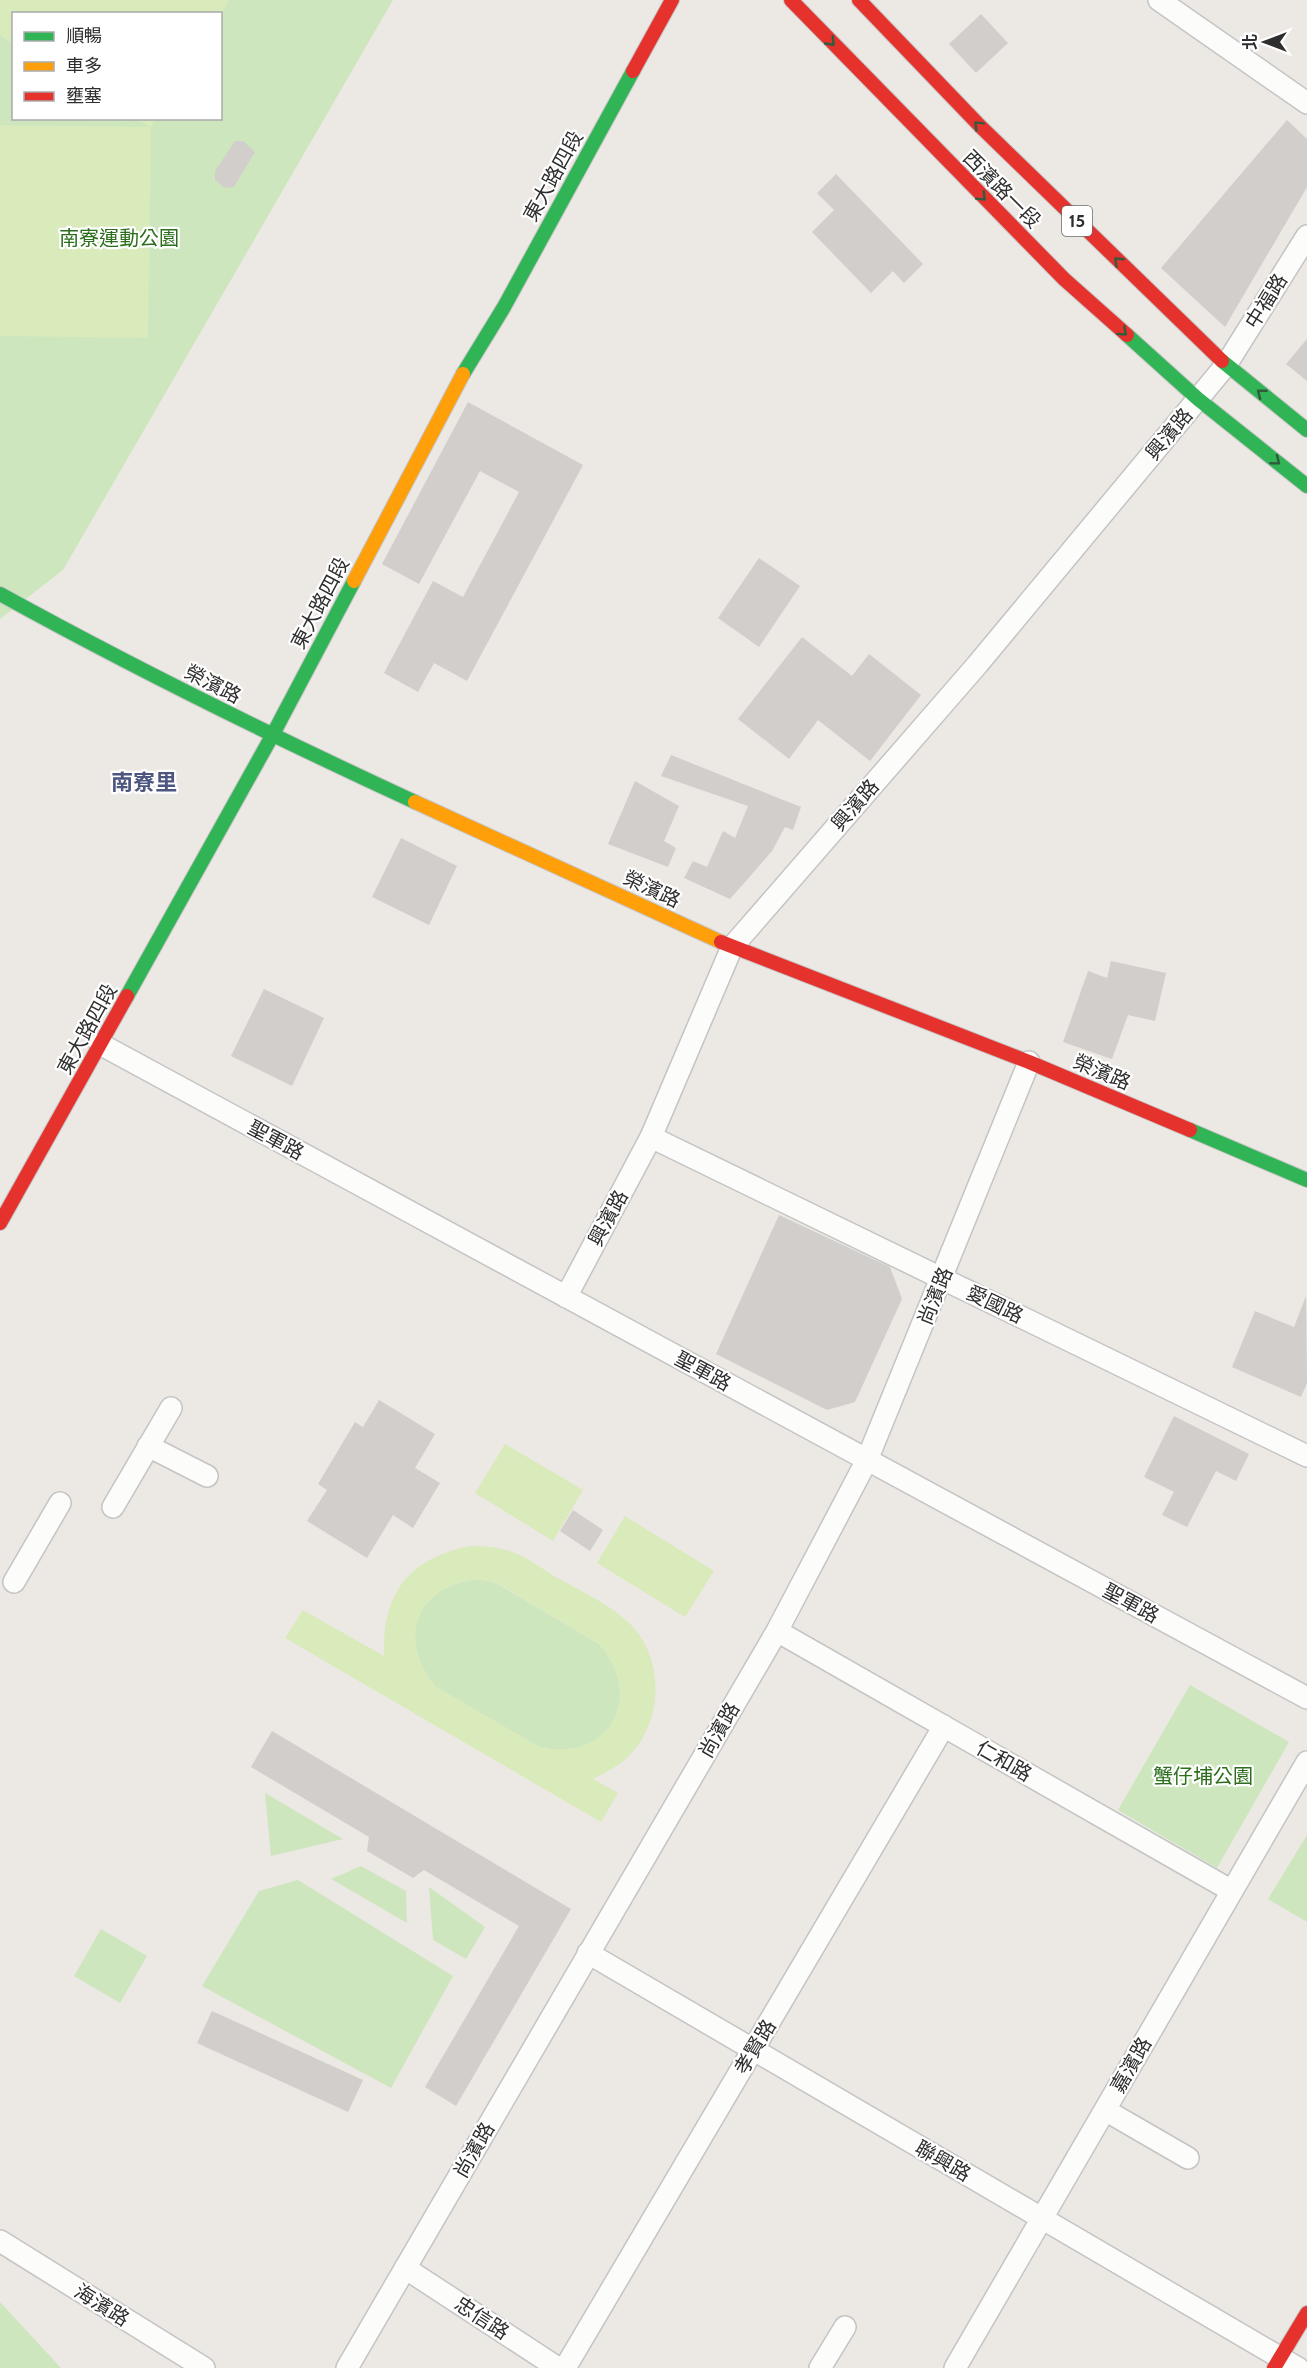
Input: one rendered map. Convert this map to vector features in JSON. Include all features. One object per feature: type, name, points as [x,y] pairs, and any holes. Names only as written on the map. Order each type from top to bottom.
[{"type":"main road","name":"東大路四段","points":[[0,1223],[272,736],[463,374],[504,307],[672,0]]},
{"type":"main road","name":"西濱路一段","points":[[790,0],[1064,279],[1198,399],[1307,486]]},
{"type":"main road","name":"西濱路一段","points":[[858,0],[980,126],[1226,365],[1307,430]]},
{"type":"main road","name":"榮濱路","points":[[0,594],[113,656],[272,736],[732,948],[1029,1062],[1307,1180]]},
{"type":"main road","points":[[1284,2365],[1307,2313]]},
{"type":"street","points":[[1159,0],[1307,104]]},
{"type":"street","name":"中福路","points":[[1226,365],[1307,236]]},
{"type":"street","name":"興濱路","points":[[566,1297],[651,1137],[732,948],[977,665],[1226,365]]},
{"type":"street","name":"聖軍路","points":[[100,1044],[1307,1698]]},
{"type":"street","name":"尚濱路","points":[[347,2368],[777,1631],[867,1460],[1029,1062]]},
{"type":"street","name":"愛國路","points":[[651,1137],[1307,1456]]},
{"type":"street","points":[[113,1507],[171,1408]]},
{"type":"street","points":[[148,1446],[207,1476]]},
{"type":"street","points":[[14,1582],[60,1503]]},
{"type":"street","name":"仁和路","points":[[777,1631],[1232,1891]]},
{"type":"street","name":"孝賢路","points":[[565,2368],[944,1726]]},
{"type":"street","name":"嘉濱路","points":[[955,2368],[1307,1762]]},
{"type":"street","name":"聯興路","points":[[588,1953],[1042,2218],[1284,2365]]},
{"type":"street","points":[[1105,2110],[1188,2158]]},
{"type":"street","name":"海濱路","points":[[0,2241],[204,2368]]},
{"type":"street","name":"忠信路","points":[[405,2268],[558,2368]]},
{"type":"street","points":[[820,2368],[845,2327]]},
{"type":"green space","name":"南寮運動公園","points":[[0,0],[393,0],[63,570],[0,619]]},
{"type":"green space","points":[[0,0],[229,0],[222,12],[12,12],[12,43],[0,35]]},
{"type":"green space","points":[[139,120],[156,120],[151,127],[148,338],[0,336],[0,125],[150,127]]},
{"type":"green space","points":[[505,1444],[583,1490],[553,1541],[475,1493]]},
{"type":"green space","points":[[625,1516],[714,1571],[685,1617],[597,1563]]},
{"type":"green space","points":[[470,1546],[481,1546],[504,1549],[520,1555],[616,1612],[634,1628],[644,1643],[655,1676],[653,1711],[648,1728],[628,1757],[616,1767],[593,1779],[618,1793],[601,1822],[285,1638],[303,1610],[384,1656],[388,1614],[403,1582],[430,1560]],"holes":[[[478,1579],[497,1583],[599,1644],[613,1664],[619,1685],[619,1704],[613,1722],[601,1736],[585,1746],[564,1750],[539,1747],[436,1687],[424,1669],[417,1651],[415,1634],[419,1618],[427,1603],[440,1592],[457,1583]]]},
{"type":"green space","points":[[478,1579],[496,1583],[599,1644],[613,1664],[619,1685],[619,1704],[613,1722],[601,1736],[585,1746],[564,1750],[539,1747],[436,1687],[424,1669],[417,1651],[415,1634],[418,1618],[426,1604],[439,1592],[456,1584]]},
{"type":"green space","name":"蟹仔埔公園","points":[[1190,1685],[1289,1742],[1217,1868],[1118,1810]]},
{"type":"green space","points":[[265,1793],[343,1839],[271,1856]]},
{"type":"green space","points":[[1307,1835],[1307,1922],[1268,1899]]},
{"type":"green space","points":[[361,1866],[406,1891],[407,1923],[331,1879]]},
{"type":"green space","points":[[298,1880],[453,1976],[391,2088],[202,1986],[259,1891]]},
{"type":"green space","points":[[429,1887],[485,1927],[466,1959],[433,1940]]},
{"type":"green space","points":[[101,1929],[147,1956],[120,2003],[74,1976]]},
{"type":"green space","points":[[0,2302],[61,2368],[0,2368]]},
{"type":"building","points":[[981,14],[1008,43],[976,73],[949,44]]},
{"type":"building","points":[[1287,120],[1307,139],[1307,187],[1225,327],[1161,268]]},
{"type":"building","points":[[235,141],[243,141],[255,152],[234,187],[225,188],[215,180],[215,171]]},
{"type":"building","points":[[836,174],[923,264],[904,283],[893,271],[871,293],[812,232],[834,210],[817,193]]},
{"type":"building","points":[[1307,339],[1307,381],[1286,364]]},
{"type":"building","points":[[468,402],[583,465],[467,681],[434,663],[418,692],[384,673],[433,581],[463,597],[519,492],[480,471],[419,584],[382,564]]},
{"type":"building","points":[[759,558],[800,586],[759,647],[718,618]]},
{"type":"building","points":[[802,637],[852,676],[869,654],[921,695],[870,761],[818,720],[789,759],[738,719]]},
{"type":"building","points":[[671,755],[801,807],[793,830],[785,827],[772,851],[730,899],[684,878],[693,861],[707,867],[723,831],[735,838],[748,806],[661,776]]},
{"type":"building","points":[[635,781],[679,806],[664,841],[676,848],[668,867],[608,844]]},
{"type":"building","points":[[401,838],[457,866],[429,925],[372,897]]},
{"type":"building","points":[[1111,961],[1166,973],[1155,1021],[1128,1015],[1112,1059],[1063,1042],[1088,971],[1107,978]]},
{"type":"building","points":[[264,989],[324,1018],[292,1086],[231,1056]]},
{"type":"building","points":[[779,1215],[890,1267],[902,1299],[855,1402],[827,1410],[716,1354]]},
{"type":"building","points":[[1306,1296],[1307,1383],[1301,1397],[1232,1367],[1255,1311],[1294,1327]]},
{"type":"building","points":[[379,1400],[435,1434],[415,1468],[440,1483],[413,1528],[393,1515],[367,1558],[307,1521],[327,1490],[318,1484],[355,1422],[363,1427]]},
{"type":"building","points":[[1174,1416],[1249,1454],[1236,1481],[1216,1471],[1187,1527],[1162,1515],[1174,1492],[1144,1477]]},
{"type":"building","points":[[573,1510],[603,1530],[590,1551],[560,1531]]},
{"type":"building","points":[[272,1731],[571,1909],[456,2106],[425,2087],[519,1926],[424,1870],[413,1878],[367,1851],[369,1837],[251,1767]]},
{"type":"building","points":[[212,2011],[363,2080],[348,2112],[197,2043]]},
{"type":"traffic: fast","points":[[463,374],[504,307],[633,71]]},
{"type":"traffic: fast","points":[[1127,335],[1198,399],[1307,486]]},
{"type":"traffic: fast","points":[[1222,361],[1307,430]]},
{"type":"traffic: fast","points":[[127,996],[272,736],[354,581]]},
{"type":"traffic: fast","points":[[0,594],[206,702],[415,802]]},
{"type":"traffic: fast","points":[[1190,1130],[1307,1180]]},
{"type":"traffic: slow","points":[[354,581],[463,374]]},
{"type":"traffic: slow","points":[[415,802],[721,942]]},
{"type":"traffic: jam","points":[[633,71],[672,0]]},
{"type":"traffic: jam","points":[[791,0],[1064,279],[1127,335]]},
{"type":"traffic: jam","points":[[859,0],[980,126],[1222,361]]},
{"type":"traffic: jam","points":[[721,942],[1029,1062],[1190,1130]]},
{"type":"traffic: jam","points":[[0,1223],[127,996]]},
{"type":"traffic: jam","points":[[1274,2368],[1307,2313]]},
{"type":"district","name":"南寮里","points":[[144,782]]}]
